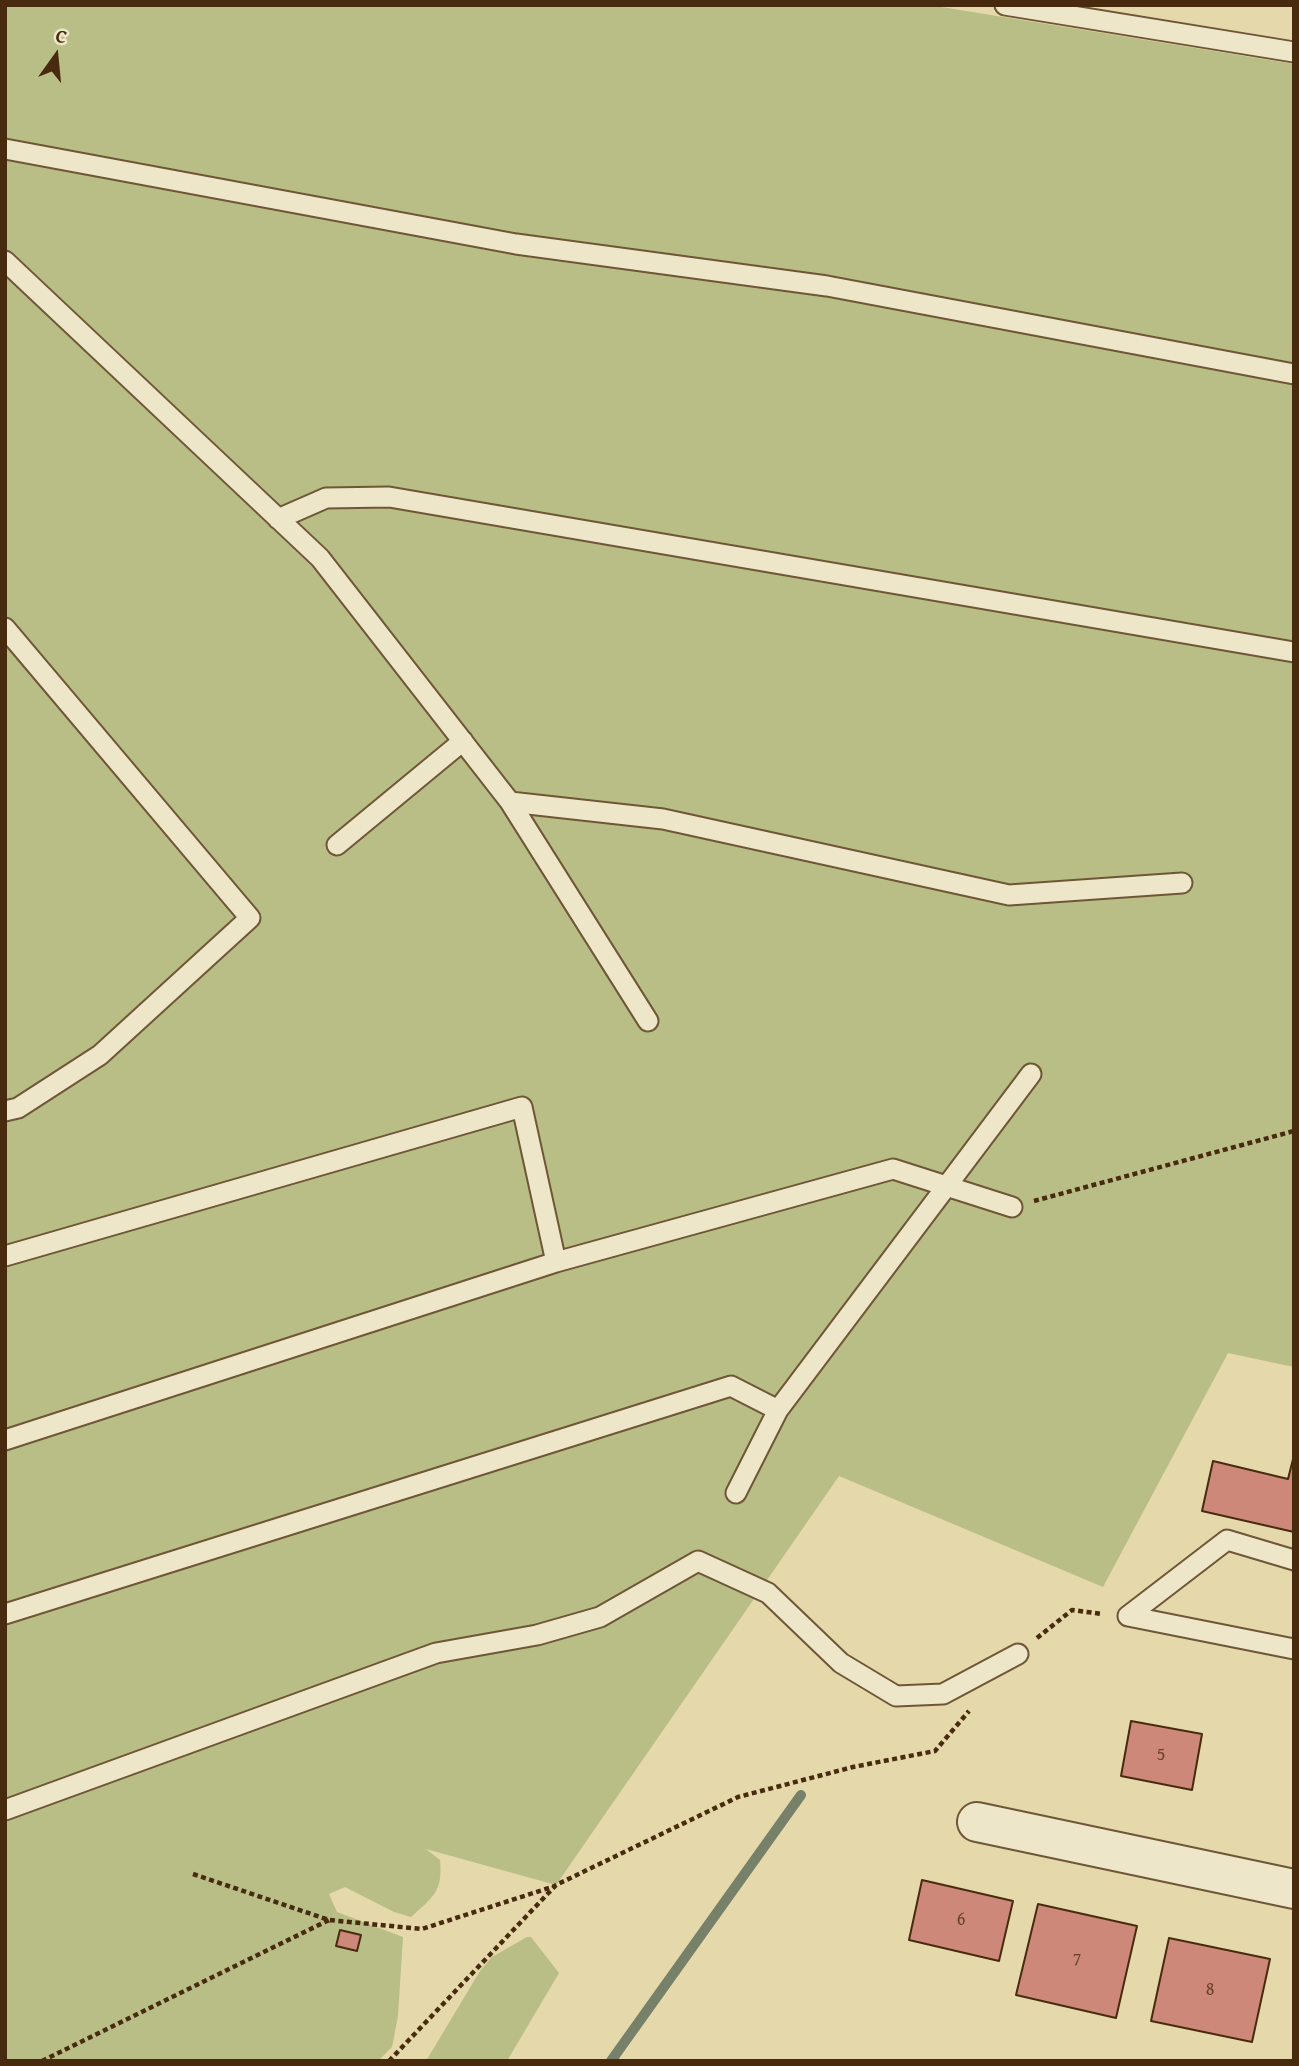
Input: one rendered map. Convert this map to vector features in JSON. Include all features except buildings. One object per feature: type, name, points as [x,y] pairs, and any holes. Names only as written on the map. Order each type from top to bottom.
[{"type":"street","points":[[977,1822],[1294,1889]]},
{"type":"lane","points":[[1005,5],[1294,52]]},
{"type":"lane","points":[[5,149],[516,244],[827,286],[1294,374]]},
{"type":"lane","points":[[5,261],[320,558],[510,802],[648,1021]]},
{"type":"lane","points":[[278,519],[326,498],[389,497],[1294,652]]},
{"type":"lane","points":[[5,628],[250,918],[100,1055],[18,1108],[5,1111]]},
{"type":"lane","points":[[337,845],[463,741]]},
{"type":"lane","points":[[510,802],[663,819],[1009,895],[1182,883]]},
{"type":"lane","points":[[736,1493],[778,1410],[1031,1074]]},
{"type":"lane","points":[[5,1256],[522,1107],[556,1262]]},
{"type":"lane","points":[[5,1440],[556,1262],[893,1168],[1012,1207]]},
{"type":"lane","points":[[5,1614],[731,1386],[778,1410]]},
{"type":"lane","points":[[1128,1616],[1227,1540],[1294,1560]]},
{"type":"lane","points":[[5,1810],[436,1653],[537,1634],[600,1617],[698,1561],[768,1593],[841,1663],[896,1696],[943,1694],[1018,1654]]},
{"type":"lane","points":[[1128,1616],[1294,1650]]},
{"type":"path","points":[[1012,1207],[1294,1131]]},
{"type":"path","points":[[1018,1654],[1072,1610],[1128,1616]]},
{"type":"path","points":[[193,1874],[329,1920],[422,1929],[556,1885],[738,1797],[935,1751],[976,1703]]},
{"type":"path","points":[[388,2061],[556,1885]]},
{"type":"path","points":[[42,2061],[329,1920]]},
{"type":"green space","points":[[5,5],[929,5],[1294,64],[1294,1367],[1228,1353],[1103,1587],[839,1476],[556,1885],[426,1849],[440,1860],[440,1880],[431,1899],[411,1917],[394,1912],[345,1887],[329,1894],[337,1912],[403,1937],[398,2016],[392,2047],[378,2061],[5,2061]]},
{"type":"green space","points":[[531,1937],[559,1973],[507,2061],[426,2061],[480,1971],[492,1957]]},
{"type":"waterway","points":[[611,2061],[801,1795]]}]
